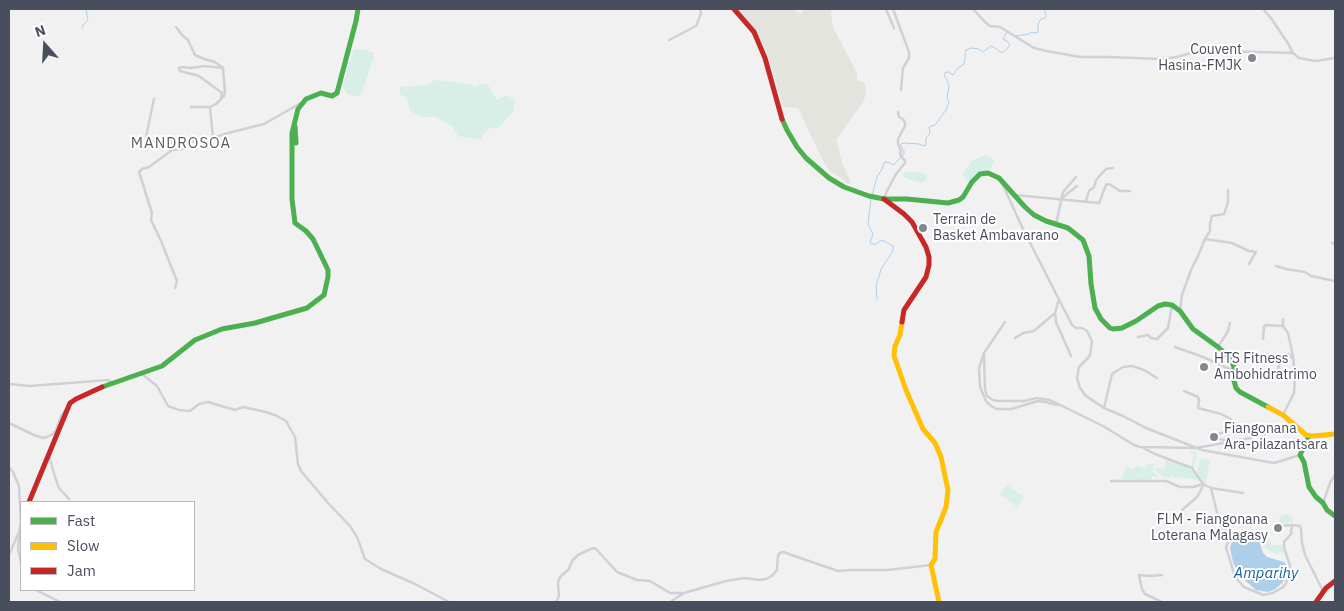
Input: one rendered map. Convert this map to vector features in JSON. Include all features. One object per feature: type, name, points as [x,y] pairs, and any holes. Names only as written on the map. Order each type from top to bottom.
[{"type":"street","points":[[154,99],[146,133],[147,140],[159,143],[189,142],[213,138],[264,124],[321,92],[332,96],[336,93],[358,9]]},
{"type":"street","points":[[670,40],[696,26],[701,14],[700,9]]},
{"type":"street","points":[[734,9],[754,32],[765,58],[780,113],[787,130],[806,158],[829,178],[844,187],[871,197],[948,203],[963,197],[972,182],[980,174],[990,173],[999,178],[1034,215],[1074,232],[1083,240],[1089,256],[1095,308],[1098,315],[1110,328],[1122,328],[1158,306],[1172,305],[1180,311],[1193,329],[1230,358],[1233,363],[1234,381],[1238,390],[1283,415],[1308,437],[1335,434]]},
{"type":"street","points":[[886,9],[894,28]]},
{"type":"street","points":[[893,9],[909,52],[909,58],[903,68],[901,90]]},
{"type":"street","points":[[973,9],[990,26],[1000,27],[1034,48],[1046,52],[1081,57],[1161,59],[1198,51],[1293,53]]},
{"type":"street","points":[[1263,9],[1298,58],[1315,62],[1335,58]]},
{"type":"street","points":[[176,27],[188,40],[195,55],[216,62],[223,68],[224,96],[210,107],[191,107]]},
{"type":"street","points":[[221,99],[222,93],[210,83],[199,76],[180,71],[179,68],[204,66],[223,68]]},
{"type":"street","points":[[9,423],[34,435],[43,438],[47,437],[53,434],[61,416],[70,403],[76,399],[112,383],[162,366],[195,340],[222,329],[255,323],[307,308],[324,296],[328,270],[314,239],[295,223],[292,199],[292,133],[298,109],[306,99]]},
{"type":"street","points":[[210,107],[213,138]]},
{"type":"street","points":[[884,199],[886,191],[905,163],[900,154],[898,143],[905,123],[899,117],[898,112]]},
{"type":"street","points":[[295,122],[296,143]]},
{"type":"street","points":[[175,288],[176,281],[151,220],[152,213],[140,172],[172,150],[184,149],[189,142]]},
{"type":"street","points":[[1086,201],[1089,191],[1094,187],[1096,180],[1106,169],[1113,168]]},
{"type":"street","points":[[1056,224],[1063,192],[1076,177]]},
{"type":"street","points":[[999,178],[1072,325],[1087,331],[1092,340],[1090,355],[1079,367],[1077,378],[1080,388],[1086,396],[1104,408],[1146,428],[1196,448],[1267,463],[1274,463],[1300,455],[1308,437]]},
{"type":"street","points":[[1015,195],[1099,203],[1106,185],[1109,184],[1120,191],[1130,191]]},
{"type":"street","points":[[1061,199],[1077,186]]},
{"type":"street","points":[[1180,311],[1182,294],[1191,270],[1210,231],[1212,216],[1224,214],[1228,202],[1228,190]]},
{"type":"street","points":[[884,199],[912,222],[926,247],[929,257],[926,277],[904,310],[894,356],[923,429],[935,443],[941,457],[948,490],[946,507],[936,532],[935,559],[931,565],[939,602]]},
{"type":"street","points":[[1205,239],[1232,243],[1249,251],[1256,252],[1249,264]]},
{"type":"street","points":[[1276,266],[1335,281]]},
{"type":"street","points":[[1059,299],[1055,313],[1056,322],[1071,356]]},
{"type":"street","points":[[1138,337],[1148,335],[1151,338],[1157,339],[1168,328],[1172,305]]},
{"type":"street","points":[[1015,338],[1023,333],[1034,331],[1055,313]]},
{"type":"street","points":[[1283,319],[1283,326],[1288,333],[1294,359],[1295,376],[1294,393],[1283,415]]},
{"type":"street","points":[[1005,322],[984,353],[979,368],[983,395],[986,401],[991,406],[1004,410],[1038,401],[1061,406]]},
{"type":"street","points":[[1218,347],[1228,331],[1230,323]]},
{"type":"street","points":[[1264,338],[1264,326],[1283,326]]},
{"type":"street","points":[[1176,347],[1203,357],[1234,372]]},
{"type":"street","points":[[984,353],[985,389],[987,396],[993,400],[998,402],[1024,401],[1037,398],[1050,400],[1104,426],[1134,445],[1192,468],[1203,484],[1211,488],[1243,493]]},
{"type":"street","points":[[1278,369],[1281,357],[1289,354],[1294,359]]},
{"type":"street","points":[[1104,408],[1112,374],[1123,366],[1138,368],[1157,378]]},
{"type":"street","points":[[142,374],[157,386],[168,406],[179,410],[190,411],[199,404],[208,402],[235,410],[243,407],[266,412],[286,421],[296,437],[298,464],[301,472],[350,526],[365,559],[381,570],[415,584],[449,602]]},
{"type":"street","points":[[9,384],[30,386],[108,380],[112,383]]},
{"type":"street","points":[[1184,391],[1198,397],[1200,400],[1198,408],[1221,414],[1231,419],[1232,423],[1225,432],[1218,434],[1218,438],[1231,441]]},
{"type":"street","points":[[28,501],[67,408]]},
{"type":"street","points":[[1143,448],[1196,448],[1251,438],[1259,432],[1265,434],[1269,431]]},
{"type":"street","points":[[49,453],[59,488],[69,499]]},
{"type":"street","points":[[1300,455],[1304,462],[1309,486],[1327,510],[1335,516]]},
{"type":"street","points":[[9,467],[19,486],[20,504]]},
{"type":"street","points":[[1323,503],[1335,475]]},
{"type":"street","points":[[1111,481],[1166,481],[1180,487],[1193,487],[1203,484]]},
{"type":"street","points":[[1182,510],[1197,497],[1203,484]]},
{"type":"street","points":[[1211,488],[1221,529],[1226,531]]},
{"type":"street","points":[[1242,531],[1228,541],[1226,547],[1229,561],[1235,577],[1244,587],[1263,595],[1273,593],[1283,587],[1289,578],[1290,565],[1284,548],[1284,542],[1291,534],[1292,525]]},
{"type":"street","points":[[20,526],[18,550],[20,558]]},
{"type":"street","points":[[1275,526],[1300,526],[1305,555],[1324,591]]},
{"type":"street","points":[[9,555],[19,532]]},
{"type":"street","points":[[556,602],[559,596],[558,582],[560,577],[569,569],[572,560],[593,548],[618,572],[637,580],[654,583],[670,593],[684,593],[726,581],[745,578],[759,580],[772,576],[777,570],[778,555],[783,552],[838,572],[887,570],[931,565]]},
{"type":"street","points":[[1162,575],[1150,576],[1139,574],[1145,594],[1162,602]]},
{"type":"street","points":[[1316,602],[1335,581]]},
{"type":"street","points":[[38,591],[60,602]]},
{"type":"street","points":[[670,602],[684,593]]},
{"type":"green space","points":[[354,49],[374,53],[374,56],[361,95],[354,96],[347,94],[343,84]]},
{"type":"green space","points":[[434,80],[470,84],[475,87],[480,84],[488,85],[497,100],[507,95],[515,100],[513,112],[497,129],[491,127],[485,132],[481,140],[458,136],[452,126],[436,117],[421,117],[410,111],[407,99],[400,94],[400,87],[427,85]]},
{"type":"green space","points":[[985,155],[994,160],[992,166],[988,173],[980,174],[970,183],[962,175],[972,161]]},
{"type":"green space","points":[[907,171],[926,174],[927,179],[921,183],[907,179],[902,175]]},
{"type":"green space","points":[[1191,450],[1197,453],[1196,457],[1210,460],[1206,483],[1203,482],[1197,471],[1200,459],[1196,458],[1194,468],[1191,467],[1194,454],[1190,453]]},
{"type":"green space","points":[[1166,459],[1182,464],[1190,469],[1195,473],[1198,480],[1174,477],[1172,475],[1169,478],[1165,478],[1154,468],[1164,469]]},
{"type":"green space","points":[[1149,463],[1154,465],[1152,471],[1160,477],[1152,477],[1151,481],[1122,479],[1126,467],[1132,469],[1136,466],[1145,468]]},
{"type":"green space","points":[[1007,485],[1024,497],[1017,507],[1000,494]]},
{"type":"green space","points":[[1289,514],[1290,516],[1292,515],[1293,522],[1280,524],[1279,517]]},
{"type":"green space","points":[[1266,535],[1272,545],[1281,545],[1283,552],[1274,553],[1265,548],[1260,537]]},
{"type":"sand","points":[[738,9],[792,9],[801,14],[803,9],[832,9],[834,29],[857,73],[857,80],[865,83],[866,94],[863,102],[836,140],[842,162],[851,183],[847,184],[831,172],[824,163],[798,108],[783,107],[763,44],[755,30]]},
{"type":"water","name":"Amparihy","points":[[1250,532],[1255,534],[1263,553],[1267,557],[1284,562],[1289,568],[1287,576],[1274,590],[1268,592],[1256,590],[1239,575],[1233,562],[1230,548],[1232,542],[1241,534]]},
{"type":"waterway","points":[[82,28],[88,20],[86,9]]},
{"type":"waterway","points":[[1015,36],[1038,32],[1038,24],[1046,15],[1044,9]]},
{"type":"waterway","points":[[872,195],[877,177],[884,163],[887,162],[894,165],[904,154],[901,144],[926,145],[926,138],[930,133],[929,127],[935,125],[946,110],[949,102],[947,97],[948,82],[944,75],[946,72],[953,75],[964,64],[966,50],[972,48],[983,52],[991,46],[1000,52],[1004,52],[1010,45],[1003,39],[1007,32]]},
{"type":"waterway","points":[[871,199],[868,224],[873,234],[870,242],[871,244],[876,244],[881,240],[893,246],[893,251],[881,269],[876,284],[877,299]]},
{"type":"traffic: fast","points":[[102,387],[162,366],[195,340],[222,329],[255,323],[307,308],[324,295],[328,270],[313,239],[295,223],[292,199],[292,133],[298,109],[306,99],[321,93],[332,96],[337,93],[358,9]]},
{"type":"traffic: fast","points":[[782,119],[797,147],[806,158],[829,178],[844,187],[869,196],[884,199],[948,203],[963,197],[972,182],[980,174],[988,173],[999,178],[1034,215],[1068,228],[1083,240],[1089,256],[1095,308],[1101,319],[1110,328],[1122,328],[1158,306],[1172,305],[1180,311],[1193,329],[1230,358],[1234,367],[1236,388],[1268,407]]},
{"type":"traffic: fast","points":[[295,126],[296,143]]},
{"type":"traffic: fast","points":[[1309,436],[1300,455],[1304,462],[1309,487],[1327,510],[1335,516]]},
{"type":"traffic: slow","points":[[902,322],[894,356],[923,429],[935,443],[941,457],[948,490],[946,507],[936,532],[935,559],[931,565],[939,602]]},
{"type":"traffic: slow","points":[[1268,407],[1283,415],[1306,435],[1335,434]]},
{"type":"traffic: jam","points":[[734,9],[754,32],[765,58],[782,119]]},
{"type":"traffic: jam","points":[[884,199],[912,222],[926,247],[929,257],[926,277],[904,310],[902,322]]},
{"type":"traffic: jam","points":[[29,501],[70,403],[102,387]]},
{"type":"traffic: jam","points":[[1316,602],[1326,588],[1335,581]]},
{"type":"place","name":"Couvent Hasina-FMJK","points":[[1252,58]]},
{"type":"place","name":"Terrain de Basket Ambavarano","points":[[923,228]]},
{"type":"place","name":"HTS Fitness Ambohidratrimo","points":[[1204,367]]},
{"type":"place","name":"Fiangonana Ara-pilazantsara","points":[[1214,437]]},
{"type":"place","name":"FLM - Fiangonana Loterana Malagasy","points":[[1278,528]]},
{"type":"district","name":"MANDROSOA","points":[[181,144]]}]
